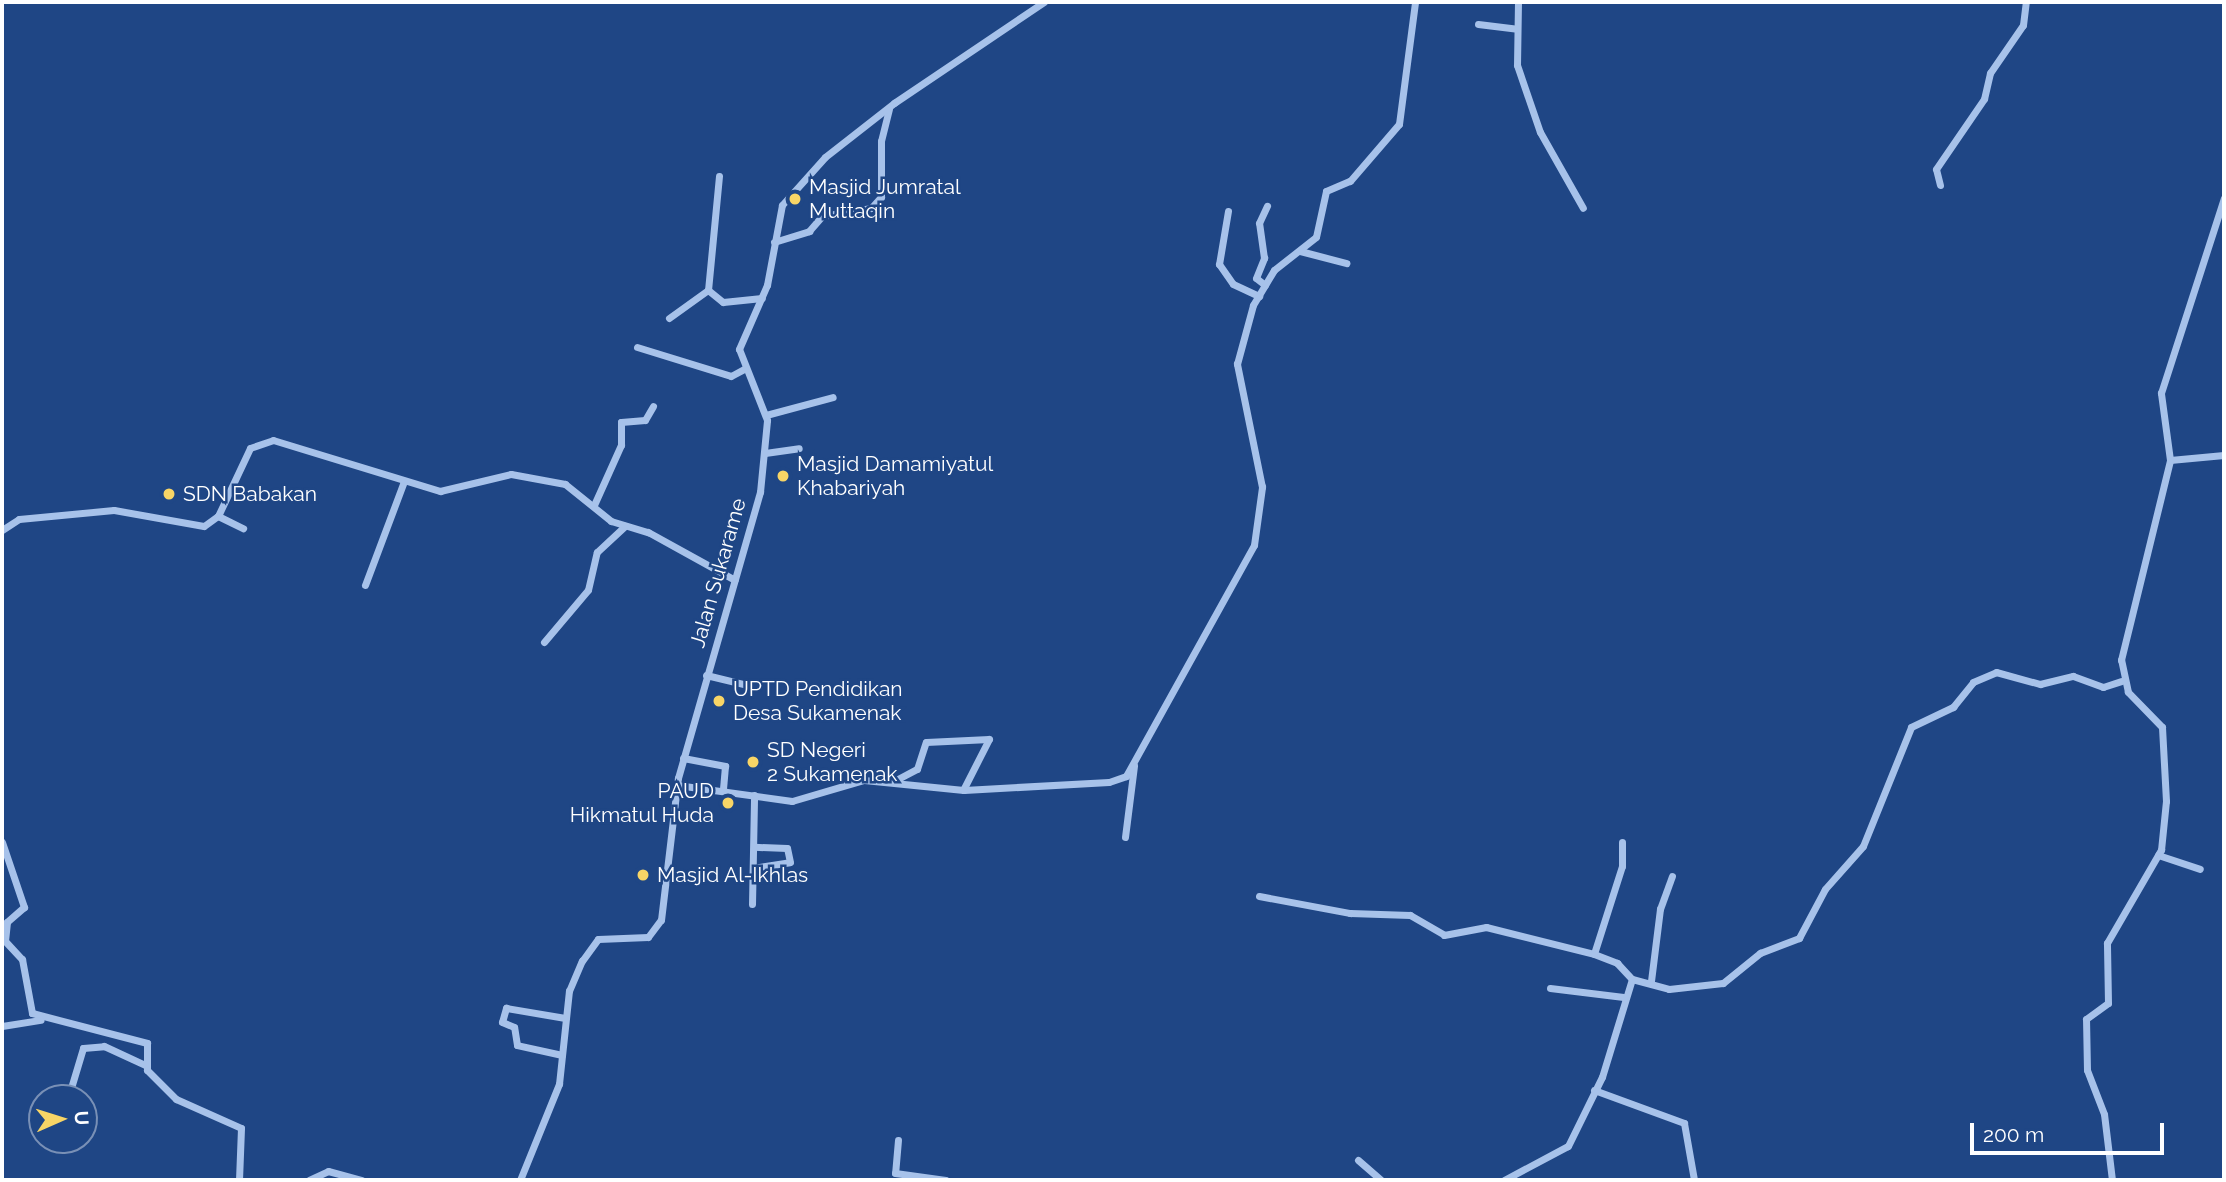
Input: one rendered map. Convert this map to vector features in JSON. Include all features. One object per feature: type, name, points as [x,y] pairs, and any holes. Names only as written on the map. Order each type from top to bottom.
[{"type":"street","name":"Jalan Sukarame","points":[[520,1180],[559,1084],[569,990],[592,944],[605,936],[648,937],[662,920],[677,785],[735,580],[765,453],[766,415],[744,369],[740,340],[762,298],[774,242],[789,192],[894,103],[1044,2]]},
{"type":"street","points":[[677,785],[810,799],[864,780],[962,790],[1117,781],[1134,766],[1254,545],[1262,487],[1237,364],[1259,296],[1265,285],[1316,237],[1326,191],[1350,181],[1399,124],[1415,2]]},
{"type":"street","points":[[1518,2],[1513,29],[1523,80],[1529,91],[1540,131],[1583,208]]},
{"type":"street","points":[[1940,185],[1936,169],[1984,99],[1990,73],[2023,25],[2026,2]]},
{"type":"street","points":[[1478,24],[1513,29]]},
{"type":"street","points":[[774,242],[809,231],[822,216],[871,208],[881,197],[881,141],[894,103]]},
{"type":"street","points":[[669,318],[708,290],[719,176]]},
{"type":"street","points":[[2112,1180],[2107,1125],[2087,1070],[2085,1019],[2108,1003],[2107,943],[2158,855],[2166,801],[2163,731],[2122,681],[2127,628],[2170,460],[2161,393],[2224,198]]},
{"type":"street","points":[[1265,285],[1256,278],[1264,258],[1259,223],[1267,206]]},
{"type":"street","points":[[1228,211],[1219,264],[1233,284],[1259,296]]},
{"type":"street","points":[[1300,251],[1346,263]]},
{"type":"street","points":[[708,290],[723,302],[762,298]]},
{"type":"street","points":[[637,347],[731,376],[744,369]]},
{"type":"street","points":[[766,415],[833,397]]},
{"type":"street","points":[[594,505],[621,445],[621,422],[645,420],[653,406]]},
{"type":"street","points":[[2,530],[19,519],[114,510],[194,527],[218,516],[250,448],[262,440],[440,491],[511,474],[565,484],[625,526],[735,580]]},
{"type":"street","points":[[765,453],[799,448]]},
{"type":"street","points":[[2170,460],[2224,455]]},
{"type":"street","points":[[365,585],[404,481]]},
{"type":"street","points":[[218,516],[243,528]]},
{"type":"street","points":[[544,642],[588,590],[594,557],[625,526]]},
{"type":"street","points":[[1259,896],[1350,913],[1410,915],[1444,936],[1486,928],[1540,946],[1552,943],[1594,954],[1632,979],[1651,981],[1669,989],[1723,983],[1760,953],[1795,943],[1825,889],[1863,846],[1906,733],[1956,705],[1978,678],[2008,672],[2040,684],[2073,676],[2103,687],[2122,681]]},
{"type":"street","points":[[706,675],[747,685]]},
{"type":"street","points":[[893,782],[917,769],[926,742],[989,738],[962,790]]},
{"type":"street","points":[[683,758],[725,766],[723,791]]},
{"type":"street","points":[[1125,836],[1134,766]]},
{"type":"street","points":[[752,904],[754,795]]},
{"type":"street","points":[[2,842],[24,907],[7,922],[5,941],[22,959],[32,1013],[41,1020]]},
{"type":"street","points":[[1594,954],[1622,866],[1622,842]]},
{"type":"street","points":[[753,868],[790,862],[787,848],[754,846]]},
{"type":"street","points":[[2158,855],[2200,869]]},
{"type":"street","points":[[1651,981],[1660,909],[1672,876]]},
{"type":"street","points":[[1504,1180],[1566,1150],[1594,1090],[1623,997],[1632,979]]},
{"type":"street","points":[[1550,988],[1623,997]]},
{"type":"street","points":[[562,1055],[517,1045],[514,1027],[502,1022],[506,1008],[565,1018]]},
{"type":"street","points":[[2,1026],[41,1020],[147,1043],[145,1065]]},
{"type":"street","points":[[72,1084],[83,1048],[103,1046],[145,1065],[176,1099],[241,1128],[239,1180]]},
{"type":"street","points":[[1594,1090],[1685,1123],[1694,1180]]},
{"type":"street","points":[[898,1140],[895,1176],[946,1180]]},
{"type":"street","points":[[1358,1160],[1381,1180]]},
{"type":"street","points":[[309,1180],[328,1171],[362,1180]]},
{"type":"place","name":"Masjid Jumratal Muttaqin","points":[[795,199]]},
{"type":"place","name":"Masjid Damamiyatul Khabariyah","points":[[783,476]]},
{"type":"place","name":"SDN Babakan","points":[[169,494]]},
{"type":"place","name":"UPTD Pendidikan Desa Sukamenak","points":[[719,701]]},
{"type":"place","name":"SD Negeri 2 Sukamenak","points":[[753,762]]},
{"type":"place","name":"PAUD Hikmatul Huda","points":[[728,803]]},
{"type":"place","name":"Masjid Al-Ikhlas","points":[[643,875]]}]
